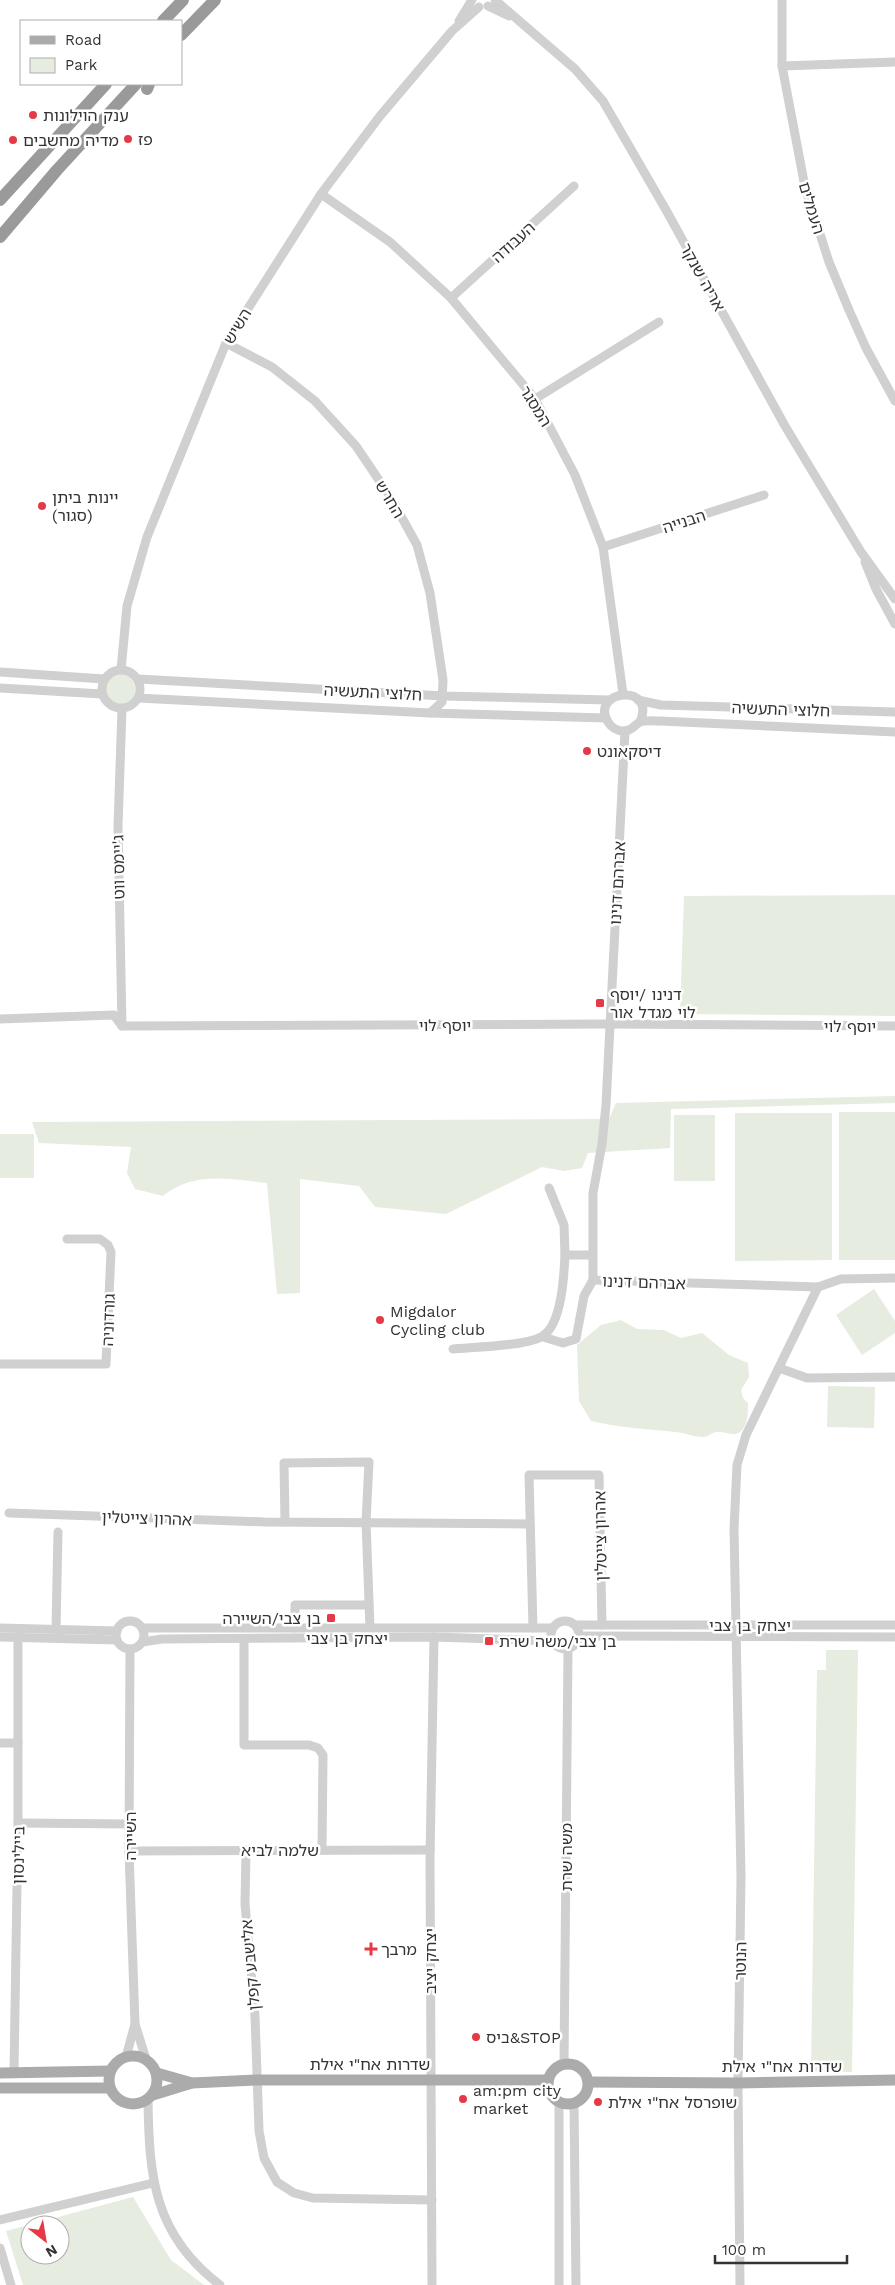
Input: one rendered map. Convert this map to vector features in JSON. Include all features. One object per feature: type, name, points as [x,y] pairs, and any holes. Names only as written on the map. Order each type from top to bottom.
[{"type":"highway","points":[[164,20],[183,0]]},
{"type":"highway","points":[[182,34],[215,0]]},
{"type":"highway","points":[[0,200],[105,85]]},
{"type":"highway","points":[[0,237],[57,170],[144,86]]},
{"type":"main road","points":[[134,2056],[146,2059],[156,2073],[158,2080],[150,2097],[133,2105],[125,2104],[113,2095],[109,2088],[110,2071],[119,2060],[126,2057],[134,2056]]},
{"type":"main road","points":[[564,2064],[580,2068],[588,2082],[585,2095],[574,2104],[559,2103],[551,2096],[548,2080],[555,2068],[564,2064]]},
{"type":"main road","points":[[0,2073],[110,2071]]},
{"type":"main road","name":"שדרות אח\"י אילת","points":[[156,2073],[192,2083]]},
{"type":"main road","name":"שדרות אח\"י אילת","points":[[150,2097],[192,2083],[256,2080],[548,2080]]},
{"type":"main road","name":"שדרות אח\"י אילת","points":[[588,2082],[892,2082]]},
{"type":"main road","points":[[0,2088],[109,2088]]},
{"type":"street","name":"העמלים","points":[[782,0],[782,66],[804,187],[829,262],[866,348],[895,402]]},
{"type":"street","name":"אריה שנקר","points":[[483,2],[520,22],[575,69],[603,101],[666,210],[785,426],[861,552],[895,599]]},
{"type":"street","name":"השיש","points":[[120,670],[127,606],[139,561],[226,343],[321,194],[380,116],[452,31],[483,2]]},
{"type":"street","points":[[782,66],[895,62]]},
{"type":"street","name":"העבודה","points":[[451,298],[574,186]]},
{"type":"street","name":"המסגר","points":[[321,194],[390,242],[451,298],[535,399],[575,475],[603,547],[623,694]]},
{"type":"street","points":[[535,399],[660,322]]},
{"type":"street","name":"החרש","points":[[226,343],[272,367],[315,400],[356,446],[391,498],[417,545],[430,593],[438,632],[444,696]]},
{"type":"street","name":"הבנייה","points":[[603,547],[764,495]]},
{"type":"street","name":"אריה שנקר","points":[[861,552],[876,590],[895,624]]},
{"type":"street","points":[[120,670],[111,672],[104,679],[102,694],[107,703],[122,709],[133,704],[138,698],[140,690],[138,679]]},
{"type":"street","name":"חלוצי התעשיה","points":[[120,670],[129,671],[138,679],[444,696],[609,700],[623,694],[638,700],[661,705],[895,712]]},
{"type":"street","points":[[0,672],[104,679]]},
{"type":"street","points":[[0,688],[102,694]]},
{"type":"street","points":[[430,713],[440,706],[444,696]]},
{"type":"street","name":"חלוצי התעשיה","points":[[138,698],[430,713],[606,718]]},
{"type":"street","points":[[609,700],[606,706],[606,718],[613,728],[625,731]]},
{"type":"street","points":[[638,700],[643,710],[640,722]]},
{"type":"street","name":"ג'יימס ווט","points":[[122,709],[118,826],[122,1026]]},
{"type":"street","name":"חלוצי התעשיה","points":[[625,731],[631,730],[640,722],[660,721],[895,732]]},
{"type":"street","name":"אברהם דנינו","points":[[625,731],[606,1105],[602,1144],[593,1193],[592,1255],[594,1280],[818,1287]]},
{"type":"street","points":[[0,1019],[114,1014],[122,1026]]},
{"type":"street","name":"יוסף לוי","points":[[122,1026],[609,1024],[895,1026]]},
{"type":"street","points":[[453,1349],[528,1342],[542,1337],[551,1327],[563,1288],[565,1255],[564,1225],[550,1188]]},
{"type":"street","name":"גורדוניה","points":[[0,1364],[106,1364],[111,1252],[108,1246],[100,1239],[66,1239]]},
{"type":"street","points":[[565,1255],[592,1255]]},
{"type":"street","points":[[738,1637],[734,1528],[737,1465],[746,1435],[818,1287],[842,1278],[895,1278]]},
{"type":"street","points":[[542,1337],[563,1343],[576,1339],[584,1296],[594,1280]]},
{"type":"street","points":[[779,1368],[807,1378],[895,1377]]},
{"type":"street","points":[[284,1522],[284,1462],[369,1462],[366,1522],[370,1628]]},
{"type":"street","name":"אהרון צייטלין","points":[[533,1628],[529,1475],[599,1475],[602,1625]]},
{"type":"street","name":"אהרון צייטלין","points":[[9,1513],[284,1522],[529,1524]]},
{"type":"street","points":[[56,1629],[58,1532]]},
{"type":"street","points":[[295,1628],[295,1605],[369,1604]]},
{"type":"street","points":[[563,1620],[575,1624],[579,1636],[575,1644],[568,1650],[556,1646],[552,1641],[552,1628],[563,1620]]},
{"type":"street","points":[[131,1621],[142,1628],[144,1635],[142,1642],[130,1649],[122,1646],[117,1635],[122,1623],[131,1621]]},
{"type":"street","name":"יצחק בן צבי","points":[[575,1624],[895,1625]]},
{"type":"street","points":[[0,1628],[56,1629],[117,1635]]},
{"type":"street","name":"יצחק בן צבי","points":[[142,1628],[552,1628]]},
{"type":"street","points":[[0,1637],[117,1635]]},
{"type":"street","name":"יצחק בן צבי","points":[[579,1636],[895,1638]]},
{"type":"street","name":"יצחק בן צבי","points":[[142,1642],[162,1639],[434,1637],[552,1641]]},
{"type":"street","name":"יצחק יציב","points":[[432,2285],[430,1850],[434,1637]]},
{"type":"street","name":"הנוטר","points":[[738,1637],[741,1867],[738,2083],[740,2285]]},
{"type":"street","name":"ביילינסון","points":[[14,2072],[18,1823],[18,1638]]},
{"type":"street","points":[[244,1639],[244,1745],[309,1745],[318,1748],[323,1755],[322,1850]]},
{"type":"street","name":"השיירה","points":[[130,1649],[129,1851],[135,2024],[146,2059]]},
{"type":"street","name":"משה שרת","points":[[564,2064],[568,1650]]},
{"type":"street","points":[[0,1743],[18,1743]]},
{"type":"street","points":[[18,1823],[129,1824]]},
{"type":"street","name":"אלישבע קפלן","points":[[246,1850],[245,1904],[255,2016],[259,2131],[264,2158],[277,2182],[294,2193],[313,2198],[432,2200]]},
{"type":"street","name":"שלמה לביא","points":[[129,1851],[430,1850]]},
{"type":"street","name":"השיירה","points":[[126,2057],[135,2024]]},
{"type":"street","points":[[150,2097],[149,2147],[153,2183],[174,2238],[201,2270],[220,2285]]},
{"type":"street","points":[[559,2103],[559,2285]]},
{"type":"street","points":[[574,2104],[576,2285]]},
{"type":"street","points":[[0,2220],[153,2183]]},
{"type":"street","points":[[0,2248],[11,2285]]},
{"type":"green space","points":[[120,674],[131,678],[135,689],[131,700],[120,704],[109,700],[105,689],[109,678]]},
{"type":"green space","points":[[895,895],[895,1016],[680,1014],[684,896]]},
{"type":"green space","points":[[895,1096],[895,1103],[671,1109],[670,1148],[588,1153],[582,1168],[564,1171],[542,1167],[446,1214],[375,1207],[359,1186],[300,1179],[300,1293],[277,1294],[267,1183],[226,1179],[200,1180],[175,1188],[163,1196],[135,1189],[127,1173],[131,1147],[39,1143],[32,1122],[609,1119],[616,1103]]},
{"type":"green space","points":[[839,1112],[895,1112],[895,1260],[839,1260]]},
{"type":"green space","points":[[735,1113],[832,1113],[832,1260],[735,1261]]},
{"type":"green space","points":[[674,1115],[715,1115],[715,1181],[674,1181]]},
{"type":"green space","points":[[0,1134],[34,1134],[34,1178],[0,1178]]},
{"type":"green space","points":[[874,1289],[895,1321],[895,1333],[862,1355],[836,1315]]},
{"type":"green space","points":[[621,1320],[637,1329],[664,1330],[681,1338],[702,1333],[729,1355],[748,1363],[749,1377],[741,1390],[743,1398],[748,1403],[747,1419],[743,1429],[735,1434],[717,1432],[700,1437],[591,1421],[579,1401],[577,1345],[601,1325]]},
{"type":"green space","points":[[828,1386],[875,1387],[874,1428],[827,1427]]},
{"type":"green space","points":[[826,1650],[858,1650],[852,2072],[811,2071],[817,1670],[826,1670]]},
{"type":"green space","points":[[133,2197],[171,2260],[204,2285],[23,2285],[6,2231],[20,2227],[20,2265],[70,2265],[70,2215],[66,2215]]},
{"type":"place","name":"ענק הוילונות","points":[[33,115]]},
{"type":"place","name":"פז","points":[[128,139]]},
{"type":"place","name":"מדיה מחשבים","points":[[13,140]]},
{"type":"place","name":"יינות ביתן (סגור)","points":[[42,506]]},
{"type":"place","name":"דיסקאונט","points":[[587,751]]},
{"type":"place","name":"דנינו /יוסף לוי מגדל אור","points":[[600,1003]]},
{"type":"place","name":"Migdalor Cycling club","points":[[380,1320]]},
{"type":"place","name":"בן צבי/השיירה","points":[[331,1618]]},
{"type":"place","name":"בן צבי/משה שרת","points":[[489,1641]]},
{"type":"place","name":"מרבך","points":[[371,1949]]},
{"type":"place","name":"ביס&STOP","points":[[476,2037]]},
{"type":"place","name":"am:pm city market","points":[[463,2099]]},
{"type":"place","name":"שופרסל אח\"י אילת","points":[[598,2102]]}]
